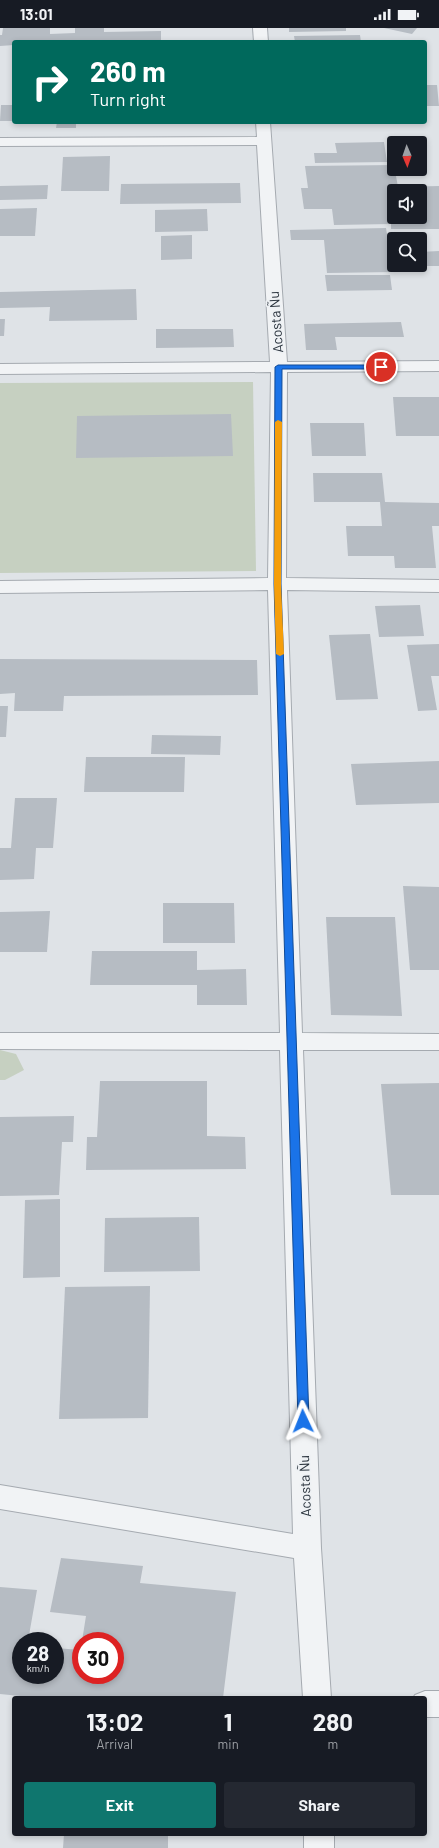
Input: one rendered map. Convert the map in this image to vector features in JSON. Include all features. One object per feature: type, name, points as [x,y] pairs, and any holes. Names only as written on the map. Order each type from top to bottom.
[{"type":"street","points":[[260,28],[261,40]]},
{"type":"street","points":[[0,142],[263,132]]},
{"type":"street","name":"Acosta Ñu","points":[[263,132],[278,367],[277,584],[307,1548],[317,1696]]},
{"type":"street","points":[[0,369],[439,366]]},
{"type":"street","points":[[0,587],[277,584],[439,586]]},
{"type":"street","points":[[0,1041],[439,1042]]},
{"type":"street","points":[[0,1497],[307,1548]]},
{"type":"street","points":[[427,1704],[439,1704]]},
{"type":"street","points":[[319,1836],[320,1848]]},
{"type":"green space","points":[[253,382],[256,571],[0,573],[0,383]]},
{"type":"green space","points":[[0,1050],[16,1054],[24,1070],[5,1080],[0,1080]]},
{"type":"building","points":[[3,28],[50,28],[50,34],[75,33],[75,28],[104,28],[104,32],[161,31],[161,40],[12,40],[12,45],[0,46],[0,35],[2,35]]},
{"type":"building","points":[[289,28],[346,28],[346,31],[289,32]]},
{"type":"building","points":[[384,28],[417,28],[412,34]]},
{"type":"building","points":[[360,35],[361,40],[295,40],[294,36]]},
{"type":"building","points":[[427,85],[437,85],[439,106],[427,106]]},
{"type":"building","points":[[1,105],[12,105],[12,121],[0,121]]},
{"type":"building","points":[[57,124],[76,124],[76,128],[56,128]]},
{"type":"building","points":[[384,142],[387,162],[315,163],[314,153],[337,153],[335,143]]},
{"type":"building","points":[[110,156],[109,191],[61,191],[63,157]]},
{"type":"building","points":[[387,165],[387,176],[396,176],[397,184],[387,184],[387,224],[391,224],[334,225],[332,209],[304,209],[301,188],[308,188],[305,166]]},
{"type":"building","points":[[240,183],[241,203],[120,204],[121,184]]},
{"type":"building","points":[[48,185],[47,199],[0,200],[0,186]]},
{"type":"building","points":[[427,186],[439,186],[439,229],[391,229],[391,224],[427,224]]},
{"type":"building","points":[[37,208],[35,236],[0,236],[0,209]]},
{"type":"building","points":[[207,209],[208,231],[155,232],[155,210]]},
{"type":"building","points":[[386,228],[387,272],[393,272],[327,273],[324,240],[291,240],[290,230]]},
{"type":"building","points":[[192,235],[192,259],[161,260],[161,236]]},
{"type":"building","points":[[439,251],[439,266],[427,266],[427,252]]},
{"type":"building","points":[[325,275],[390,275],[392,290],[327,291]]},
{"type":"building","points":[[136,289],[137,320],[49,321],[50,307],[0,308],[0,292]]},
{"type":"building","points":[[0,319],[5,319],[4,336],[0,336]]},
{"type":"building","points":[[401,322],[404,337],[335,337],[337,350],[306,350],[304,324]]},
{"type":"building","points":[[156,329],[233,329],[234,347],[156,348]]},
{"type":"building","points":[[393,397],[439,397],[439,436],[396,436]]},
{"type":"building","points":[[231,414],[233,456],[76,458],[77,416]]},
{"type":"building","points":[[310,423],[364,423],[366,456],[312,456]]},
{"type":"building","points":[[313,473],[382,473],[385,502],[439,503],[439,526],[432,526],[436,568],[395,568],[394,556],[348,556],[346,526],[382,526],[380,502],[314,502]]},
{"type":"building","points":[[420,605],[424,636],[379,637],[375,606]]},
{"type":"building","points":[[370,634],[378,699],[336,700],[329,635]]},
{"type":"building","points":[[439,644],[439,676],[431,676],[437,710],[418,711],[407,645]]},
{"type":"building","points":[[0,659],[257,660],[258,695],[64,696],[63,711],[14,711],[15,693],[0,694]]},
{"type":"building","points":[[0,706],[8,706],[6,737],[0,737]]},
{"type":"building","points":[[152,735],[221,736],[220,755],[151,754]]},
{"type":"building","points":[[86,757],[185,757],[184,792],[84,792]]},
{"type":"building","points":[[439,761],[439,803],[356,805],[351,764]]},
{"type":"building","points":[[15,798],[57,798],[53,848],[36,848],[34,879],[0,880],[0,848],[11,848]]},
{"type":"building","points":[[403,886],[439,887],[439,970],[410,970]]},
{"type":"building","points":[[163,903],[234,903],[235,943],[163,943]]},
{"type":"building","points":[[50,911],[47,952],[0,952],[0,912]]},
{"type":"building","points":[[326,917],[395,917],[402,1016],[331,1015]]},
{"type":"building","points":[[92,951],[197,951],[197,970],[246,969],[247,1005],[197,1005],[197,985],[90,985]]},
{"type":"building","points":[[100,1081],[207,1081],[207,1136],[245,1137],[246,1169],[86,1170],[87,1137],[97,1137]]},
{"type":"building","points":[[439,1083],[439,1195],[391,1195],[381,1084]]},
{"type":"building","points":[[74,1116],[73,1142],[62,1142],[59,1195],[0,1196],[0,1117]]},
{"type":"building","points":[[60,1199],[60,1277],[23,1278],[25,1200]]},
{"type":"building","points":[[199,1217],[200,1271],[104,1272],[105,1218]]},
{"type":"building","points":[[150,1286],[148,1418],[59,1419],[65,1287]]},
{"type":"building","points":[[61,1558],[143,1566],[140,1583],[236,1592],[223,1696],[20,1696],[0,1694],[0,1587],[37,1590],[30,1632],[12,1632],[12,1684],[64,1684],[64,1649],[72,1649],[72,1684],[124,1684],[124,1632],[83,1632],[86,1616],[50,1612]]},
{"type":"building","points":[[64,1836],[168,1836],[168,1848],[63,1848]]},
{"type":"slow traffic","points":[[278,422],[277,584],[280,654]]},
{"type":"route","points":[[303,1421],[277,584],[278,367],[381,367]]}]
